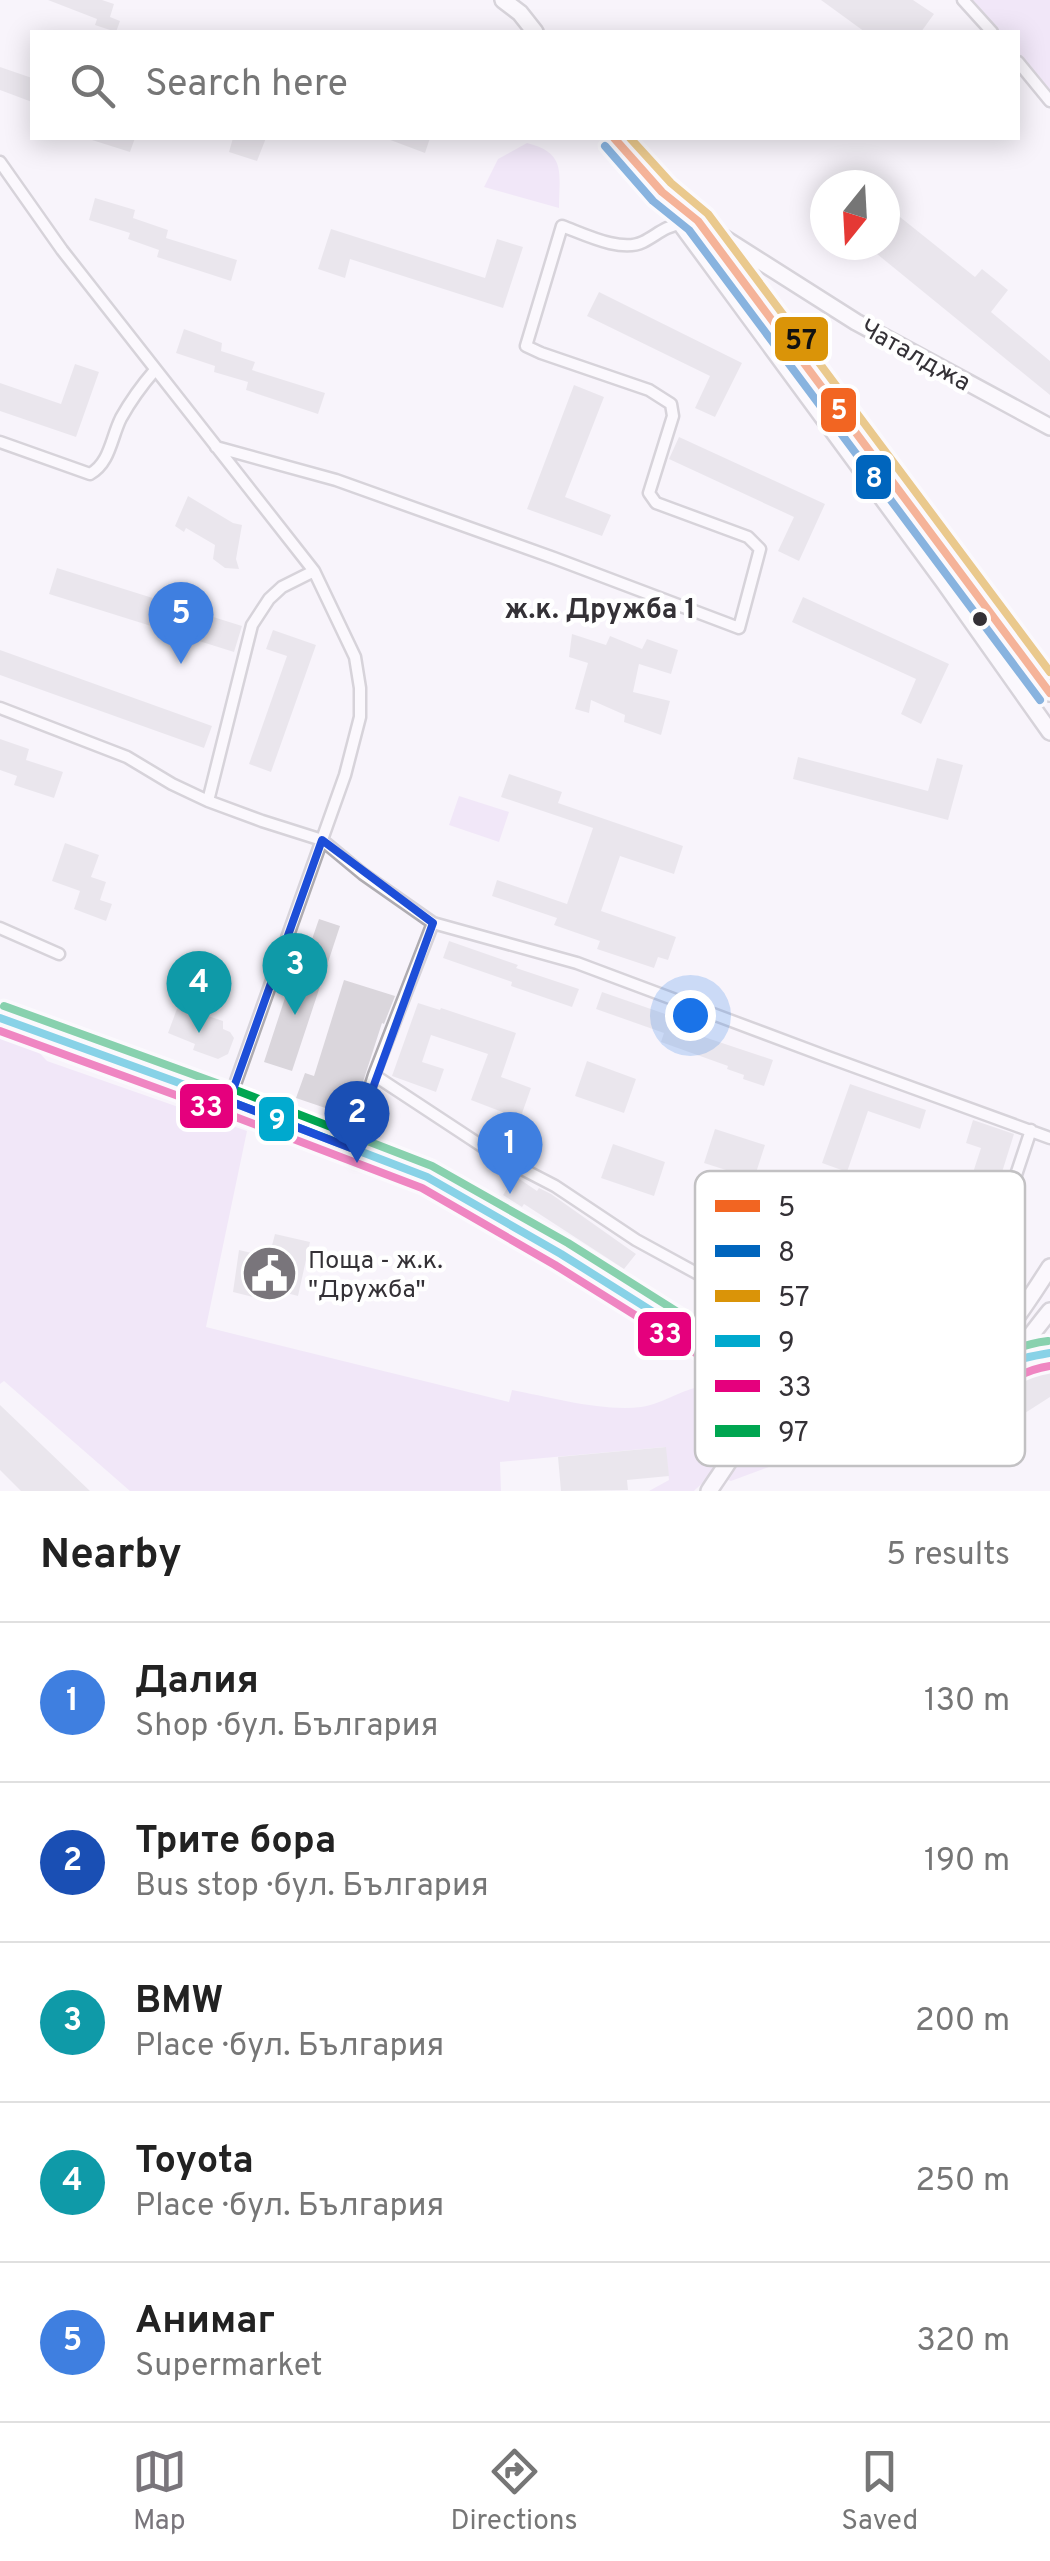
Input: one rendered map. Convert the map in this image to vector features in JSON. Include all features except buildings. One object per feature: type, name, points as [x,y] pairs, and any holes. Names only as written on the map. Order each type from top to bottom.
[{"type":"street","points":[[503,0],[533,30]]},
{"type":"street","points":[[964,0],[990,30]]},
{"type":"street","points":[[1020,64],[1050,101]]},
{"type":"street","points":[[616,140],[689,222],[1050,693]]},
{"type":"street","points":[[0,162],[62,250],[314,572],[356,657],[360,717],[346,775],[229,1101]]},
{"type":"street","points":[[216,448],[336,480],[738,628],[760,549],[748,537],[656,503],[649,493],[673,416],[671,404],[649,390],[526,346],[562,226],[627,245],[640,244],[670,225],[689,222]]},
{"type":"street","points":[[689,222],[1050,732]]},
{"type":"street","name":"Чаталджа","points":[[689,222],[856,322],[1050,427]]},
{"type":"street","points":[[0,442],[90,474],[102,468],[120,421],[154,370]]},
{"type":"street","points":[[208,801],[252,624],[282,588],[314,572]]},
{"type":"street","points":[[0,708],[127,756],[208,801],[322,840],[433,923],[578,963],[1050,1138]]},
{"type":"street","points":[[351,1148],[374,1075],[433,923]]},
{"type":"street","points":[[0,928],[59,954]]},
{"type":"street","points":[[0,1018],[427,1177],[560,1254],[695,1340]]},
{"type":"street","points":[[374,1075],[497,1156],[556,1186],[636,1240],[695,1272]]},
{"type":"street","points":[[1017,1171],[1031,1130]]},
{"type":"street","points":[[1025,1305],[1050,1268]]},
{"type":"street","points":[[1025,1342],[1050,1310]]},
{"type":"street","points":[[1025,1357],[1050,1353]]},
{"type":"street","points":[[708,1491],[725,1466]]},
{"type":"highlighted area","points":[[322,840],[433,923],[351,1148],[229,1101]]},
{"type":"shaded area","points":[[973,0],[1050,0],[1050,96],[1020,58],[1020,30],[997,30]]},
{"type":"shaded area","points":[[527,143],[549,152],[555,159],[559,208],[484,187],[498,159]]},
{"type":"shaded area","points":[[459,796],[509,812],[499,842],[449,825]]},
{"type":"shaded area","points":[[0,1034],[32,1045],[47,1061],[247,1131],[206,1327],[509,1402],[512,1390],[626,1408],[649,1405],[695,1388],[695,1466],[716,1466],[694,1491],[649,1491],[669,1480],[665,1447],[500,1462],[501,1491],[130,1491],[4,1381],[0,1384]]},
{"type":"shaded area","points":[[733,1466],[771,1466],[731,1481],[725,1479]]},
{"type":"transit line","name":"5","points":[[616,140],[662,192],[698,221],[1050,693]]},
{"type":"transit line","name":"57","points":[[632,140],[671,183],[708,214],[1050,672]]},
{"type":"transit line","name":"8","points":[[605,146],[653,201],[689,230],[1040,700]]},
{"type":"transit line","name":"97","points":[[4,1006],[432,1166],[568,1243],[695,1323]]},
{"type":"transit line","name":"9","points":[[0,1018],[427,1177],[561,1254],[695,1338]]},
{"type":"transit line","name":"33","points":[[0,1031],[422,1188],[695,1353]]},
{"type":"transit line","name":"97","points":[[1025,1346],[1048,1341]]},
{"type":"transit line","name":"9","points":[[1025,1359],[1050,1353]]},
{"type":"transit line","name":"33","points":[[1025,1373],[1050,1366]]},
{"type":"place","name":"Анимаг","points":[[181,664]]},
{"type":"place","name":"BMW","points":[[295,1015]]},
{"type":"place","name":"Toyota","points":[[199,1033]]},
{"type":"place","name":"Трите бора","points":[[357,1163]]},
{"type":"place","name":"Далия","points":[[510,1194]]},
{"type":"place","name":"Поща - ж.к. \"Дружба\"","points":[[269,1273]]},
{"type":"district","name":"ж.к. Дружба 1","points":[[600,608]]}]
